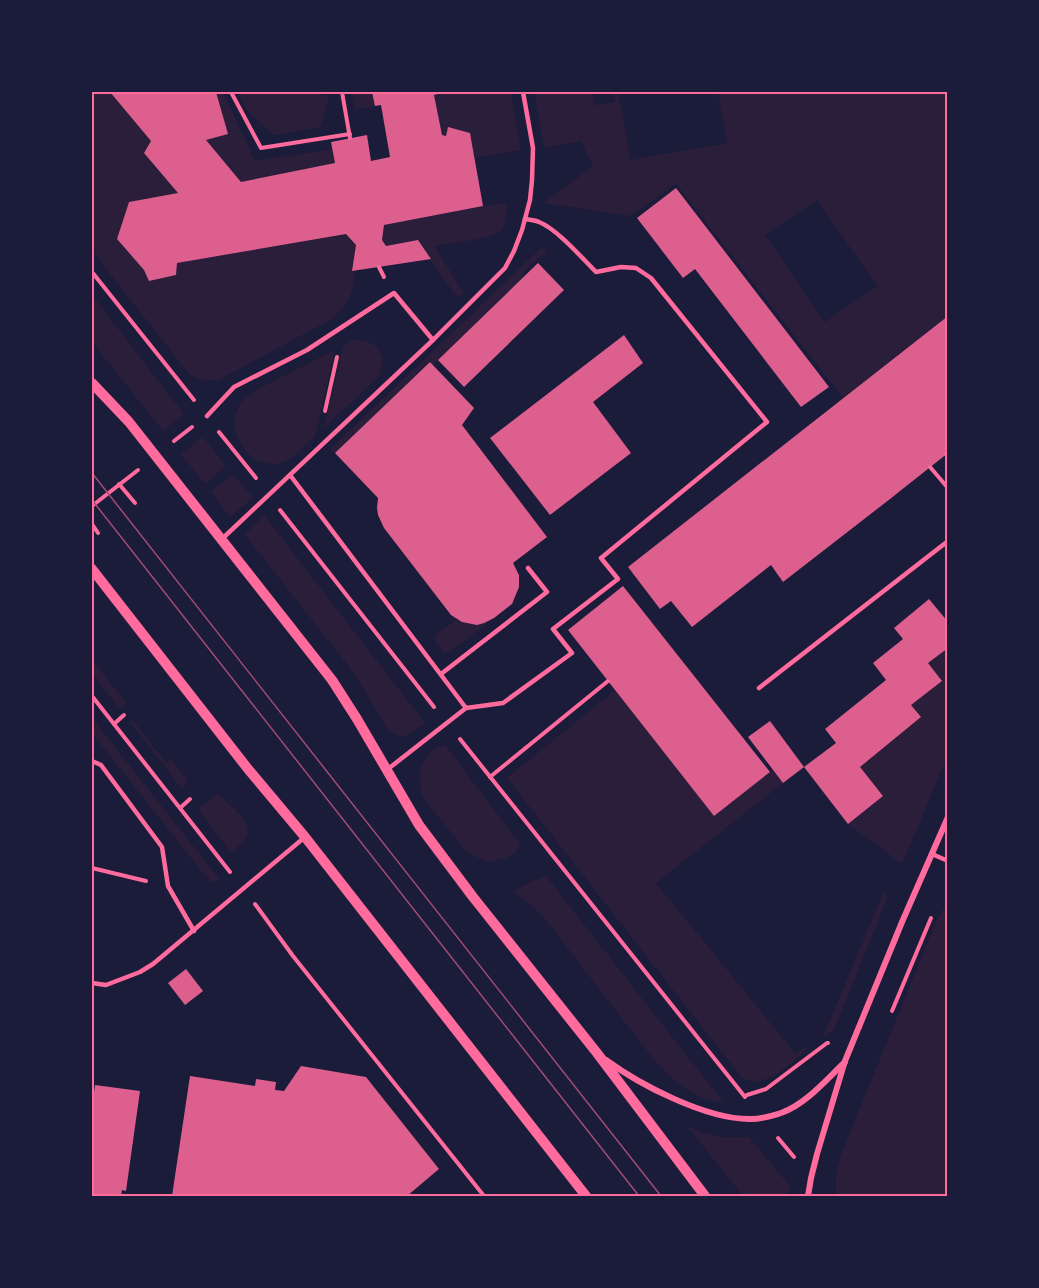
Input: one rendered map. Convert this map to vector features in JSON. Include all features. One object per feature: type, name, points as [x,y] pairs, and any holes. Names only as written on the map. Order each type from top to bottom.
[{"type":"street","points":[[92,383],[129,422],[332,680],[419,825],[597,1053],[705,1197]]},
{"type":"street","points":[[92,569],[586,1197]]},
{"type":"street","points":[[808,1197],[817,1154],[845,1061],[948,817]]},
{"type":"street","points":[[597,1053],[622,1072],[692,1106],[723,1116],[749,1119],[781,1113],[798,1105],[845,1061]]},
{"type":"lane","points":[[221,540],[433,340],[505,268],[514,251],[530,200],[533,148],[523,92]]},
{"type":"lane","points":[[386,771],[465,708],[503,703],[572,652],[554,629],[618,579],[601,558],[767,422],[651,278],[636,268],[621,267],[596,272],[546,226],[525,219]]},
{"type":"lane","points":[[207,416],[234,387],[307,350],[394,293],[433,340]]},
{"type":"lane","points":[[290,476],[465,708]]},
{"type":"lane","points":[[759,688],[948,541]]},
{"type":"lane","points":[[441,674],[547,592],[528,568]]},
{"type":"lane","points":[[92,761],[101,765],[162,847],[168,886],[194,931]]},
{"type":"lane","points":[[92,983],[106,985],[140,972],[153,964],[305,837]]},
{"type":"lane","points":[[932,854],[948,861]]},
{"type":"path","points":[[231,92],[261,148],[350,136],[342,92]]},
{"type":"path","points":[[316,450],[344,326]]},
{"type":"path","points":[[930,467],[948,488]]},
{"type":"path","points":[[120,484],[135,503]]},
{"type":"path","points":[[92,524],[98,532]]},
{"type":"path","points":[[490,777],[608,681]]},
{"type":"path","points":[[92,696],[293,956],[484,1197]]},
{"type":"path","points":[[114,724],[124,715]]},
{"type":"path","points":[[180,808],[190,799]]},
{"type":"path","points":[[92,868],[168,886]]},
{"type":"shaded area","points":[[92,92],[110,92],[151,141],[144,153],[178,193],[129,202],[117,239],[144,270],[149,281],[176,275],[177,263],[346,234],[356,245],[352,270],[355,270],[352,291],[343,308],[332,319],[219,380],[204,381],[189,374],[92,251]]},
{"type":"shaded area","points":[[216,92],[223,92],[255,161],[332,149],[335,163],[241,182],[206,140],[228,134]]},
{"type":"shaded area","points":[[237,92],[312,92],[329,96],[321,127],[273,135],[247,111]]},
{"type":"shaded area","points":[[352,92],[372,92],[375,106],[355,110]]},
{"type":"shaded area","points":[[438,92],[511,92],[521,150],[475,158],[470,133],[448,128],[446,136],[442,135],[434,95]]},
{"type":"shaded area","points":[[534,92],[592,92],[594,105],[615,102],[613,92],[618,92],[631,160],[727,143],[718,92],[947,92],[947,316],[843,398],[676,184],[631,216],[543,203],[593,166],[581,141],[544,148]],"holes":[[[817,200],[877,286],[825,322],[765,235]]]},
{"type":"shaded area","points":[[507,203],[504,225],[495,234],[479,239],[434,246],[464,293],[458,298],[418,241],[386,246],[382,240],[384,225]]},
{"type":"shaded area","points":[[542,248],[548,250],[433,365],[429,362],[335,453],[330,449],[539,250]]},
{"type":"shaded area","points":[[92,295],[184,414],[163,431],[92,342]]},
{"type":"shaded area","points":[[354,339],[366,341],[378,347],[383,360],[380,375],[324,428],[343,346]]},
{"type":"shaded area","points":[[335,350],[315,436],[294,457],[276,465],[258,461],[247,453],[235,433],[235,416],[240,403],[256,390]]},
{"type":"shaded area","points":[[203,437],[226,466],[205,484],[181,454]]},
{"type":"shaded area","points":[[233,474],[253,498],[230,517],[211,492]]},
{"type":"shaded area","points":[[264,515],[425,723],[404,737],[388,730],[346,663],[245,535]]},
{"type":"shaded area","points":[[494,618],[450,652],[444,653],[435,641],[436,635],[457,619],[476,624]]},
{"type":"shaded area","points":[[947,648],[947,757],[902,864],[848,824],[883,796],[860,767],[921,718],[911,705],[942,681],[928,663]]},
{"type":"shaded area","points":[[92,659],[126,703],[119,708],[92,673]]},
{"type":"shaded area","points":[[615,690],[714,815],[773,770],[783,783],[656,883],[795,1053],[810,1045],[770,1078],[752,1081],[742,1078],[507,778]]},
{"type":"shaded area","points":[[92,718],[220,880],[212,882],[206,877],[92,733]]},
{"type":"shaded area","points":[[133,720],[166,763],[171,759],[188,781],[182,789],[130,722]]},
{"type":"shaded area","points":[[445,745],[521,845],[515,853],[506,858],[488,862],[467,852],[424,799],[420,783],[421,766],[430,753]]},
{"type":"shaded area","points":[[218,793],[245,821],[248,828],[247,836],[242,844],[231,852],[199,811],[201,806]]},
{"type":"shaded area","points":[[546,876],[724,1103],[694,1094],[662,1069],[542,915],[514,891]]},
{"type":"shaded area","points":[[884,891],[887,899],[837,1023],[833,1031],[822,1039]]},
{"type":"shaded area","points":[[947,905],[947,1196],[835,1196],[837,1167],[844,1147],[936,922]]},
{"type":"shaded area","points":[[687,1126],[718,1136],[749,1137],[790,1186],[788,1196],[743,1196]]},
{"type":"building","points":[[110,92],[216,92],[228,134],[206,140],[241,182],[335,163],[331,142],[367,135],[371,161],[390,157],[381,105],[375,106],[372,92],[438,92],[434,95],[442,135],[446,136],[448,127],[470,133],[483,206],[384,225],[382,240],[386,246],[418,240],[431,259],[352,271],[356,245],[346,234],[177,263],[176,275],[149,281],[144,270],[117,239],[129,202],[178,193],[144,153],[151,141]]},
{"type":"building","points":[[676,188],[829,387],[801,407],[695,269],[683,278],[637,218]]},
{"type":"building","points":[[538,263],[564,290],[464,387],[438,360]]},
{"type":"building","points":[[948,316],[948,453],[783,582],[771,565],[692,627],[671,601],[660,609],[628,567]]},
{"type":"building","points":[[624,335],[643,363],[593,402],[631,453],[550,515],[490,438]]},
{"type":"building","points":[[430,362],[474,408],[462,425],[547,537],[513,563],[519,575],[519,587],[512,604],[494,618],[477,625],[462,622],[451,615],[384,528],[378,515],[378,498],[335,453]]},
{"type":"building","points":[[623,586],[770,772],[714,816],[568,630]]},
{"type":"building","points":[[929,599],[948,622],[948,648],[928,663],[942,681],[911,705],[921,717],[860,767],[883,796],[848,824],[804,767],[836,743],[825,729],[886,680],[873,663],[903,639],[894,628]]},
{"type":"building","points":[[770,721],[804,767],[783,783],[748,737]]},
{"type":"building","points":[[186,969],[203,991],[185,1005],[168,983]]},
{"type":"building","points":[[301,1066],[366,1077],[439,1169],[407,1196],[172,1196],[190,1076],[255,1086],[256,1079],[276,1082],[275,1090],[284,1091]]},
{"type":"building","points":[[95,1085],[140,1091],[126,1191],[122,1190],[121,1196],[92,1196],[92,1108]]},
{"type":"tram line","points":[[92,473],[661,1196]]},
{"type":"tram line","points":[[92,500],[639,1196]]}]
